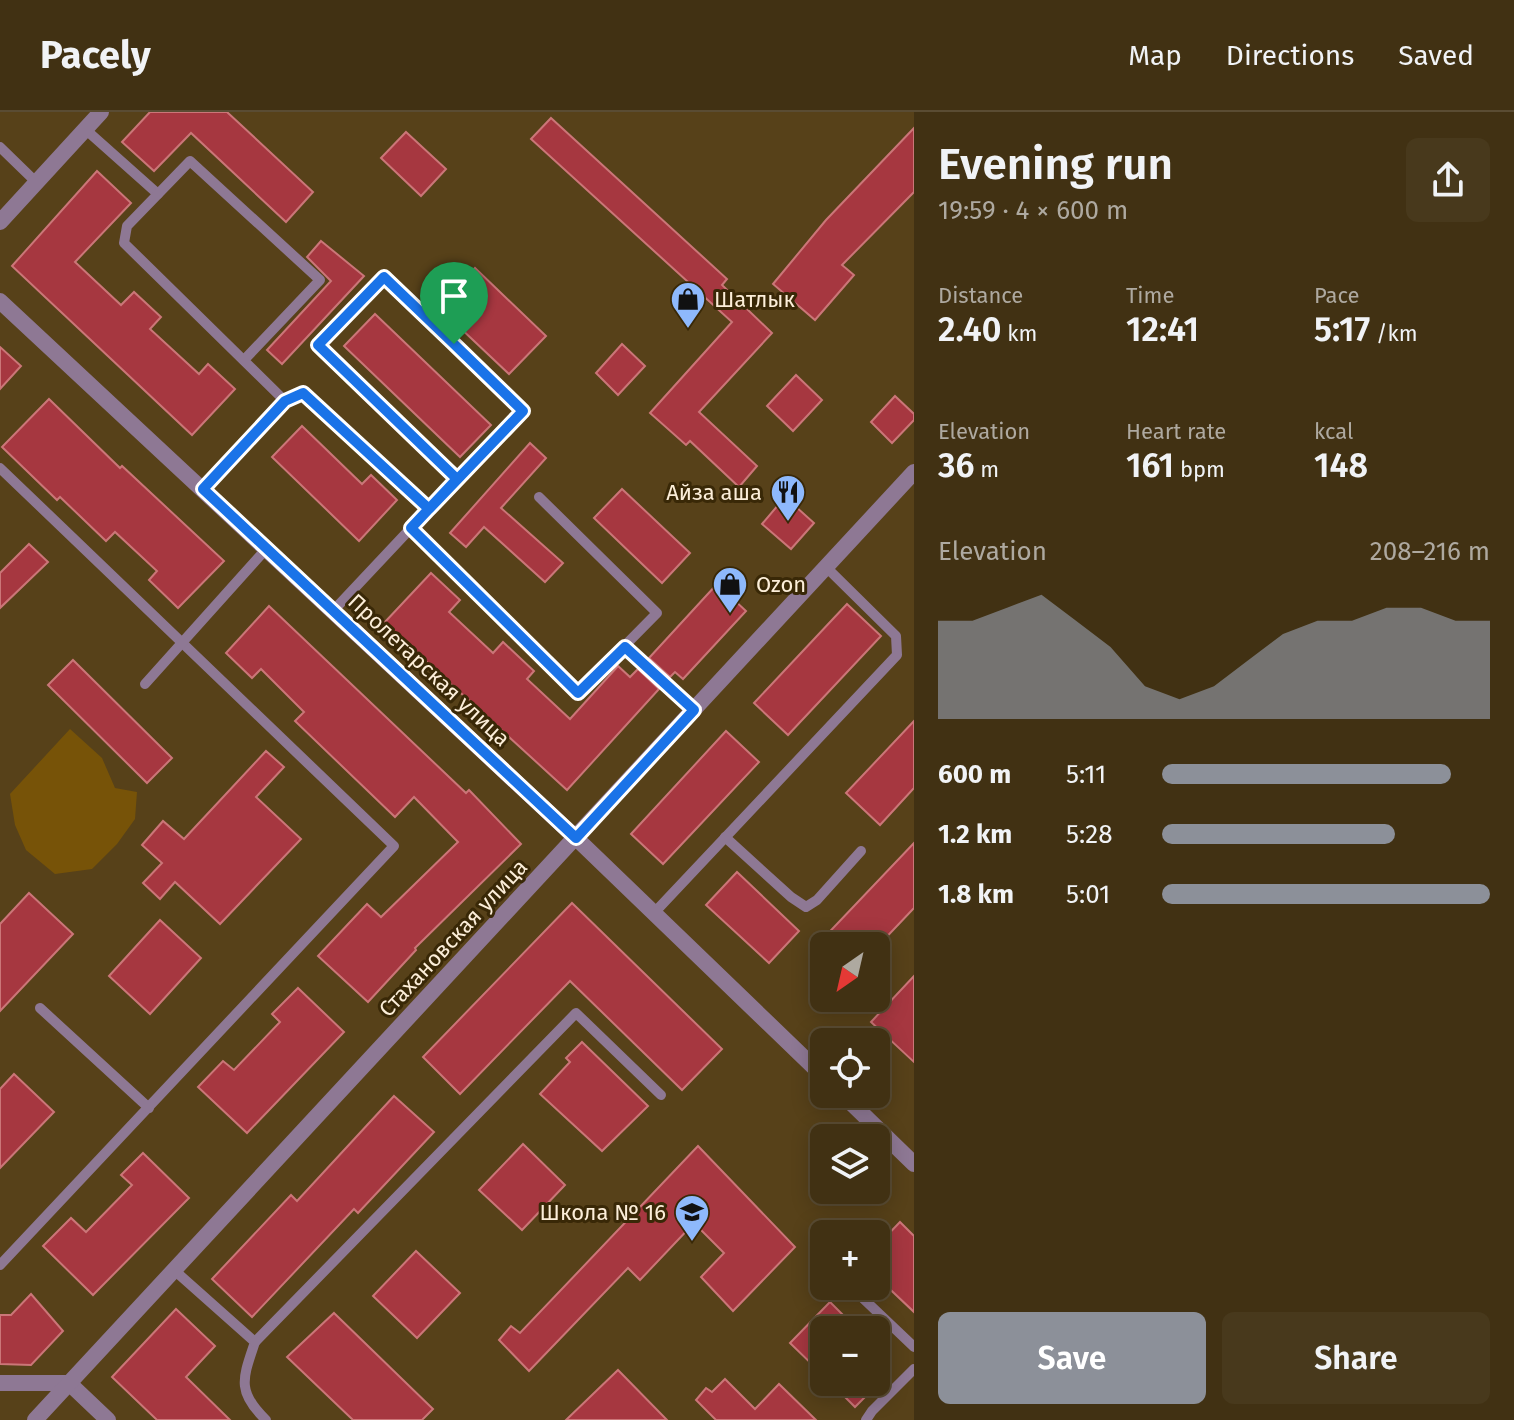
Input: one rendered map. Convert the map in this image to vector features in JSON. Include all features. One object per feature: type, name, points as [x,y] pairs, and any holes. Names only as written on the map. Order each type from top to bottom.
[{"type":"street","points":[[0,222],[101,112]]},
{"type":"street","name":"Пролетарская улица","points":[[0,301],[576,838],[810,1063]]},
{"type":"street","name":"Стахановская улица","points":[[35,1420],[914,472]]},
{"type":"street","points":[[856,1108],[914,1164]]},
{"type":"street","points":[[0,1383],[69,1383],[108,1420]]},
{"type":"lane","points":[[85,129],[158,194]]},
{"type":"lane","points":[[0,147],[37,183]]},
{"type":"lane","points":[[244,360],[320,280],[190,161],[127,226],[124,243],[285,401]]},
{"type":"lane","points":[[333,611],[523,411],[384,277],[318,345],[457,479]]},
{"type":"lane","points":[[203,489],[285,401],[303,393],[429,509]]},
{"type":"lane","points":[[0,468],[394,846],[0,1265]]},
{"type":"lane","points":[[411,528],[578,693],[657,613],[539,497]]},
{"type":"lane","points":[[145,684],[267,548]]},
{"type":"lane","points":[[654,913],[897,655],[896,636],[825,566]]},
{"type":"lane","points":[[625,647],[694,710]]},
{"type":"lane","points":[[725,837],[806,907],[817,900],[861,851]]},
{"type":"lane","points":[[40,1008],[149,1108]]},
{"type":"lane","points":[[266,1420],[249,1403],[244,1376],[255,1342],[576,1013],[661,1095]]},
{"type":"lane","points":[[174,1270],[255,1342]]},
{"type":"lane","points":[[865,1300],[914,1347]]},
{"type":"lane","points":[[866,1420],[914,1369]]},
{"type":"shaded area","points":[[70,729],[102,758],[115,788],[137,792],[135,819],[117,844],[92,869],[55,874],[26,850],[15,825],[10,794]]},
{"type":"building","points":[[150,112],[227,112],[313,192],[286,222],[191,133],[154,171],[122,142]]},
{"type":"building","points":[[551,118],[727,279],[722,285],[772,333],[699,412],[757,466],[739,487],[690,441],[686,445],[650,413],[732,322],[531,139]]},
{"type":"building","points":[[914,128],[914,192],[842,265],[854,275],[815,320],[773,284],[826,220]]},
{"type":"building","points":[[406,132],[446,169],[421,196],[381,158]]},
{"type":"building","points":[[97,171],[131,203],[75,262],[121,305],[134,292],[161,317],[150,329],[199,374],[208,364],[235,389],[192,435],[12,266]]},
{"type":"building","points":[[321,241],[364,276],[282,364],[267,350],[331,281],[307,257]]},
{"type":"building","points":[[475,268],[546,336],[509,374],[438,307]]},
{"type":"building","points":[[375,314],[491,425],[460,457],[344,346]]},
{"type":"building","points":[[622,344],[645,366],[618,395],[596,373]]},
{"type":"building","points":[[0,347],[21,366],[0,389]]},
{"type":"building","points":[[796,375],[822,400],[793,431],[767,406]]},
{"type":"building","points":[[895,396],[914,414],[914,420],[892,443],[871,422]]},
{"type":"building","points":[[49,399],[120,468],[122,466],[224,561],[178,608],[149,580],[157,571],[115,532],[106,541],[60,497],[57,500],[2,447]]},
{"type":"building","points":[[302,426],[362,484],[371,475],[397,500],[359,541],[272,457]]},
{"type":"building","points":[[530,443],[546,458],[501,508],[563,563],[545,582],[484,527],[466,547],[450,533]]},
{"type":"building","points":[[622,489],[690,553],[662,583],[594,518]]},
{"type":"building","name":"Айза аша","points":[[785,497],[814,523],[791,549],[762,524]]},
{"type":"building","points":[[29,544],[48,562],[0,608],[0,573]]},
{"type":"building","points":[[431,573],[460,600],[449,612],[493,653],[503,642],[534,671],[527,679],[570,719],[618,666],[630,677],[638,669],[659,689],[567,790],[384,623]]},
{"type":"building","points":[[717,584],[746,611],[683,679],[675,672],[670,677],[649,658]]},
{"type":"building","points":[[847,604],[881,636],[788,735],[754,703]]},
{"type":"building","points":[[269,606],[466,793],[469,790],[521,844],[415,948],[368,1002],[318,956],[367,904],[381,917],[458,842],[414,797],[395,817],[295,721],[304,712],[261,669],[252,678],[226,653]]},
{"type":"building","points":[[73,660],[172,758],[147,783],[48,685]]},
{"type":"building","points":[[914,721],[914,788],[880,825],[846,793]]},
{"type":"building","points":[[726,731],[759,762],[663,864],[631,834]]},
{"type":"building","points":[[266,751],[284,767],[256,797],[301,839],[220,924],[175,882],[160,899],[143,883],[162,863],[142,845],[163,821],[184,839]]},
{"type":"building","points":[[914,843],[914,908],[890,933],[829,932]]},
{"type":"building","points":[[737,872],[799,931],[769,963],[706,905]]},
{"type":"building","points":[[29,893],[73,934],[0,1011],[0,924]]},
{"type":"building","points":[[572,903],[722,1049],[682,1090],[570,981],[460,1094],[423,1057]]},
{"type":"building","points":[[160,920],[201,958],[150,1014],[109,976]]},
{"type":"building","points":[[914,976],[914,1062],[890,1040],[890,1028],[877,1028],[871,1022],[880,1012],[890,1012],[890,1002]]},
{"type":"building","points":[[298,988],[344,1032],[247,1133],[198,1087],[223,1061],[234,1070],[280,1022],[272,1014]]},
{"type":"building","points":[[582,1042],[648,1106],[602,1151],[540,1094],[570,1062],[566,1058]]},
{"type":"building","points":[[14,1074],[54,1112],[0,1168],[0,1089]]},
{"type":"building","points":[[394,1096],[434,1132],[358,1213],[354,1209],[252,1317],[212,1279],[291,1195],[297,1201]]},
{"type":"building","points":[[523,1144],[565,1185],[522,1230],[479,1190]]},
{"type":"building","points":[[698,1146],[795,1247],[733,1311],[701,1277],[724,1253],[694,1223],[640,1280],[628,1268],[529,1371],[499,1340],[511,1326],[520,1333]]},
{"type":"building","points":[[143,1153],[189,1198],[93,1295],[43,1246],[71,1218],[86,1232],[132,1185],[121,1175]]},
{"type":"building","points":[[900,1222],[914,1236],[914,1312],[890,1289],[890,1232]]},
{"type":"building","points":[[416,1251],[460,1293],[417,1338],[373,1296]]},
{"type":"building","points":[[31,1294],[63,1331],[31,1365],[0,1364],[0,1315],[11,1315]]},
{"type":"building","points":[[830,1302],[844,1316],[816,1316]]},
{"type":"building","points":[[176,1309],[215,1346],[186,1377],[230,1420],[157,1420],[112,1377]]},
{"type":"building","points":[[334,1313],[433,1409],[422,1420],[353,1420],[287,1357]]},
{"type":"building","points":[[810,1322],[810,1362],[790,1343]]},
{"type":"building","points":[[618,1370],[667,1420],[566,1420]]},
{"type":"building","points":[[725,1379],[755,1409],[779,1384],[816,1420],[716,1420],[696,1400],[706,1388],[712,1392]]},
{"type":"building","points":[[844,1396],[866,1396],[855,1407]]},
{"type":"place","name":"Шатлык","points":[[688,330]]},
{"type":"place","name":"Айза аша","points":[[788,523]]},
{"type":"place","name":"Ozon","points":[[730,615]]},
{"type":"place","name":"Школа № 16","points":[[692,1243]]},
{"type":"route","points":[[454,344],[384,277],[318,345],[457,479],[429,509],[411,528],[578,693],[625,647],[694,710],[576,838],[203,489],[285,401],[303,393],[429,509],[523,411],[454,344]]}]
